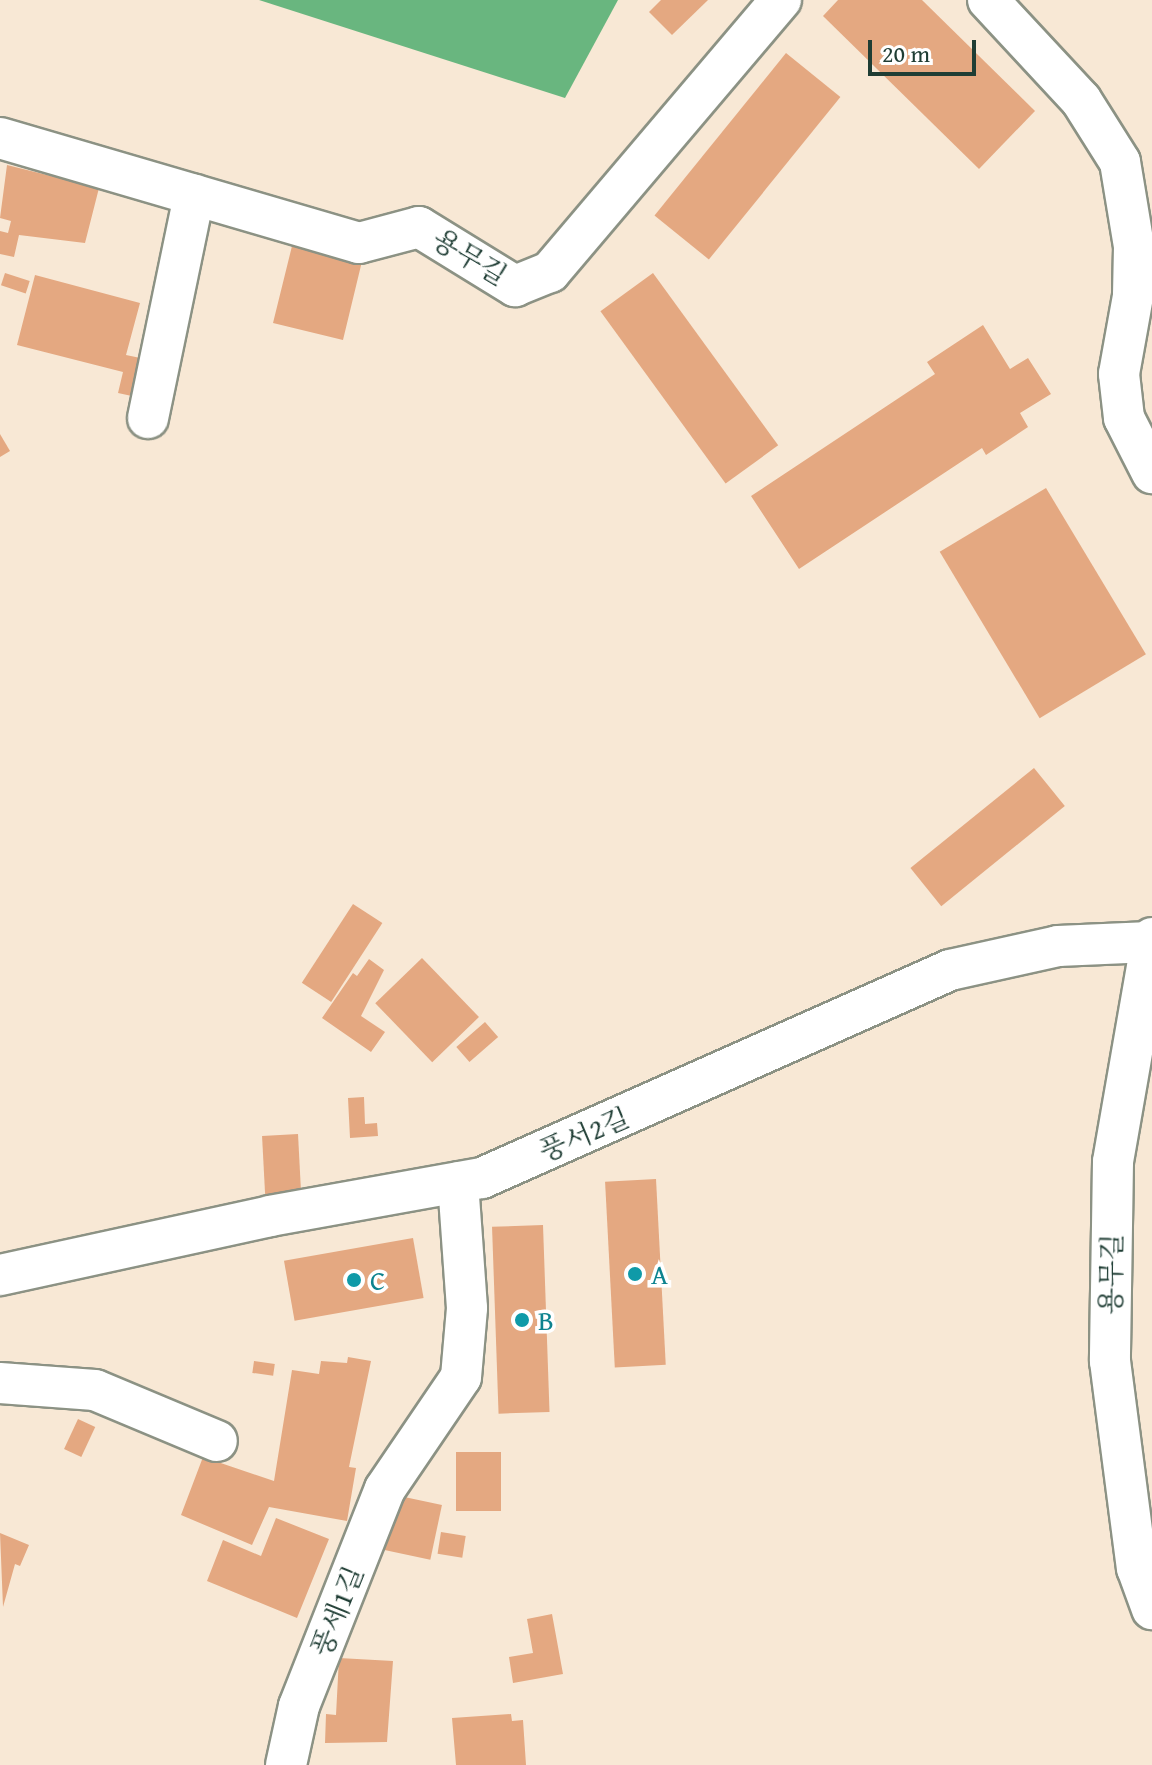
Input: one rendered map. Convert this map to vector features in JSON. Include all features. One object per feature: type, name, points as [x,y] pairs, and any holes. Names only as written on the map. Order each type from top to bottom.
[{"type":"street","name":"용무길","points":[[0,138],[359,243],[419,227],[515,286],[550,272],[781,0]]},
{"type":"street","points":[[988,0],[1081,100],[1120,162],[1134,247],[1133,296],[1119,374],[1124,418],[1152,473]]},
{"type":"street","points":[[148,418],[194,195]]},
{"type":"street","name":"용무길","points":[[1151,940],[1113,1162],[1110,1361],[1137,1568],[1152,1609]]},
{"type":"street","name":"풍서2길","points":[[3,1283],[54,1260],[482,1178],[725,1074],[950,970],[1058,946],[1151,940]]},
{"type":"street","name":"풍세1길","points":[[286,1765],[299,1706],[385,1489],[461,1377],[467,1293],[458,1182]]},
{"type":"street","points":[[0,1383],[95,1390],[217,1441]]},
{"type":"green space","points":[[259,0],[618,0],[565,98]]},
{"type":"building","points":[[661,0],[708,0],[672,35],[649,12]]},
{"type":"building","points":[[838,0],[922,0],[1035,111],[979,169],[823,16]]},
{"type":"building","points":[[786,53],[840,97],[709,259],[654,215]]},
{"type":"building","points":[[7,165],[99,188],[85,243],[19,235],[14,257],[0,254],[0,231],[8,233],[11,221],[0,218]]},
{"type":"building","points":[[320,242],[364,253],[343,340],[273,323],[292,246],[318,252]]},
{"type":"building","points":[[5,273],[30,281],[26,293],[1,285]]},
{"type":"building","points":[[653,273],[778,445],[726,484],[600,311]]},
{"type":"building","points":[[35,275],[140,303],[126,355],[150,360],[141,398],[118,393],[123,372],[17,345]]},
{"type":"building","points":[[983,325],[1010,369],[1028,358],[1051,394],[1020,413],[1028,427],[986,455],[982,448],[799,569],[751,496],[935,374],[927,362]]},
{"type":"building","points":[[0,434],[10,451],[0,457]]},
{"type":"building","points":[[1046,488],[1146,654],[1040,718],[940,552]]},
{"type":"building","points":[[1034,768],[1065,806],[941,906],[910,868]]},
{"type":"building","points":[[353,904],[382,923],[331,1002],[302,983]]},
{"type":"building","points":[[422,958],[479,1017],[432,1062],[375,1003]]},
{"type":"building","points":[[369,959],[384,970],[361,1016],[385,1032],[371,1052],[322,1018],[353,973],[357,976]]},
{"type":"building","points":[[485,1022],[498,1037],[469,1062],[456,1047]]},
{"type":"building","points":[[364,1097],[365,1124],[377,1123],[378,1136],[350,1138],[348,1098]]},
{"type":"building","points":[[298,1134],[301,1195],[265,1197],[262,1136]]},
{"type":"building","name":"A","points":[[656,1179],[666,1365],[615,1367],[605,1182]]},
{"type":"building","name":"B","points":[[543,1225],[550,1412],[499,1414],[492,1227]]},
{"type":"building","name":"C","points":[[413,1238],[424,1298],[295,1321],[284,1261]]},
{"type":"building","points":[[348,1357],[371,1361],[349,1467],[356,1468],[347,1521],[269,1507],[252,1545],[181,1515],[203,1457],[274,1481],[292,1370],[319,1374],[321,1361],[347,1363]]},
{"type":"building","points":[[254,1361],[275,1364],[273,1376],[252,1373]]},
{"type":"building","points":[[78,1419],[95,1427],[81,1457],[64,1449]]},
{"type":"building","points":[[456,1452],[501,1452],[501,1511],[456,1511]]},
{"type":"building","points":[[395,1495],[442,1505],[430,1560],[383,1550]]},
{"type":"building","points":[[276,1518],[329,1539],[297,1618],[207,1581],[223,1540],[261,1556]]},
{"type":"building","points":[[441,1532],[466,1536],[462,1558],[438,1554]]},
{"type":"building","points":[[0,1533],[29,1545],[20,1566],[15,1564],[3,1607]]},
{"type":"building","points":[[552,1614],[563,1674],[513,1683],[509,1657],[533,1653],[527,1619]]},
{"type":"building","points":[[339,1658],[393,1661],[387,1742],[325,1743],[326,1714],[336,1715]]},
{"type":"building","points":[[511,1714],[512,1721],[523,1720],[526,1765],[456,1765],[452,1718]]},
{"type":"place","name":"A","points":[[635,1274]]},
{"type":"place","name":"C","points":[[354,1280]]},
{"type":"place","name":"B","points":[[522,1320]]}]
